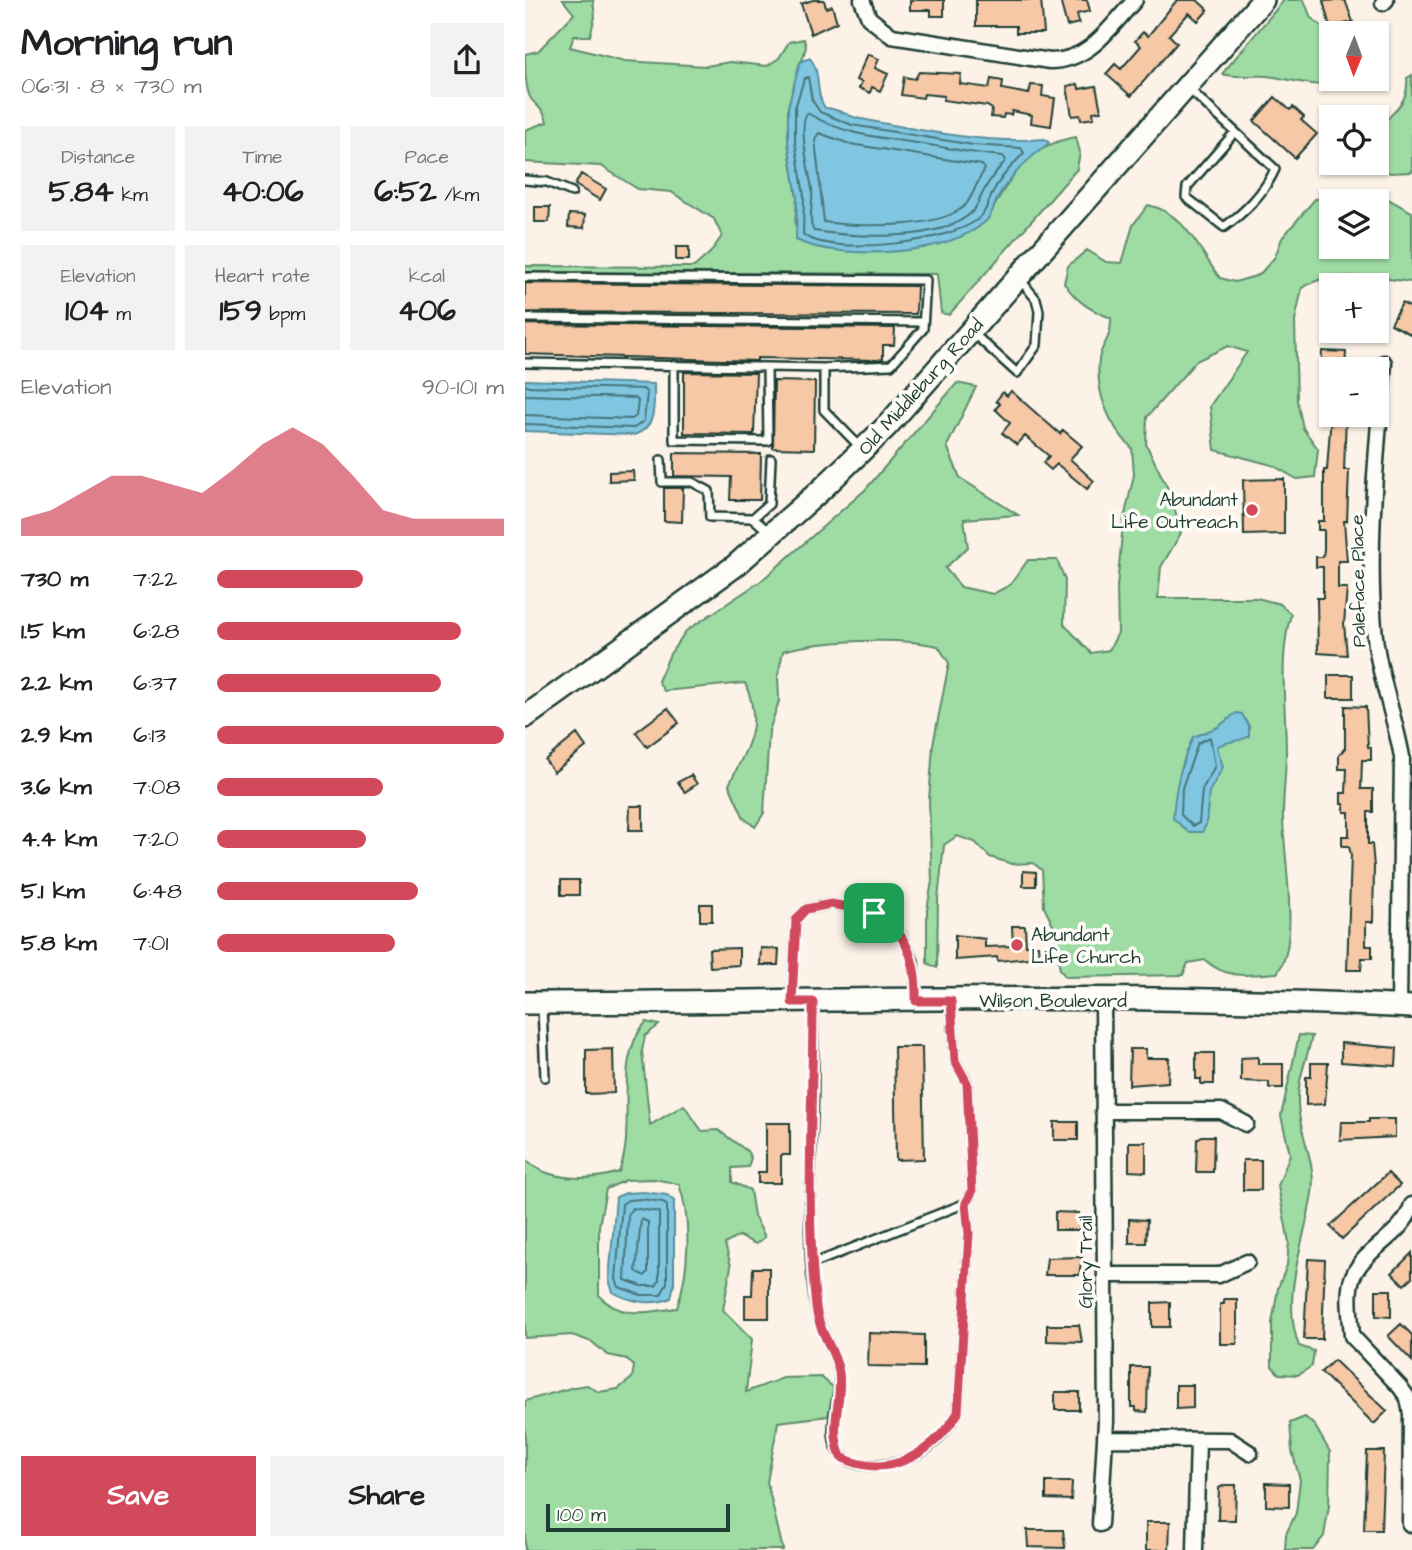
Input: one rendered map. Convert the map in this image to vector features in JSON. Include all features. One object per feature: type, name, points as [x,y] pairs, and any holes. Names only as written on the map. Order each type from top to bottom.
[{"type":"main road","name":"Old Middleburg Road","points":[[527,711],[735,566],[863,449],[971,331],[1263,0]]},
{"type":"main road","name":"Wilson Boulevard","points":[[534,1003],[1103,1000],[1280,1001],[1406,1007]]},
{"type":"street","points":[[862,0],[877,26],[892,36],[907,41],[1050,61],[1070,58],[1089,49],[1135,0]]},
{"type":"street","name":"Paleface Place","points":[[1381,427],[1373,607],[1377,654],[1397,724],[1402,757],[1406,1007]]},
{"type":"street","name":"Glory Trail","points":[[1100,1524],[1105,1438],[1103,1000]]},
{"type":"street","points":[[1104,1111],[1221,1111],[1246,1124]]},
{"type":"street","points":[[1410,1524],[1411,1414],[1408,1398],[1352,1336],[1351,1289],[1361,1265],[1401,1226],[1412,1205]]},
{"type":"street","points":[[1105,1275],[1219,1275],[1247,1262]]},
{"type":"street","points":[[1105,1438],[1230,1440],[1250,1453]]},
{"type":"street","points":[[1195,1550],[1198,1440]]},
{"type":"lane","points":[[1187,87],[1275,169],[1270,180],[1240,216],[1224,227],[1186,197],[1187,187],[1235,132]]},
{"type":"lane","points":[[525,180],[547,182],[572,192]]},
{"type":"lane","points":[[525,276],[926,280],[923,329],[888,367],[525,363]]},
{"type":"lane","points":[[971,331],[1017,373],[1037,345],[1039,311],[1036,299],[1018,277]]},
{"type":"lane","points":[[525,317],[923,322]]},
{"type":"lane","points":[[674,365],[674,440],[768,441],[767,367]]},
{"type":"lane","points":[[824,368],[824,410],[863,449]]},
{"type":"lane","points":[[753,518],[769,504],[772,459]]},
{"type":"lane","points":[[661,460],[661,482],[692,482],[709,491],[710,517],[753,518],[772,535]]},
{"type":"lane","points":[[916,1001],[914,961],[902,936],[874,913],[831,904],[806,909],[796,920],[813,1110],[809,1195],[816,1311],[839,1375],[834,1422],[835,1440],[841,1457],[866,1467],[892,1464],[921,1454],[944,1435],[958,1413],[969,1234],[966,1203],[972,1192],[967,1083],[955,1061],[951,1001]]},
{"type":"lane","points":[[534,1003],[545,1077]]},
{"type":"lane","points":[[812,1264],[966,1203]]},
{"type":"green space","points":[[563,0],[593,0],[595,17],[590,36],[574,36],[570,47],[625,61],[706,66],[730,62],[767,66],[779,58],[789,42],[804,39],[806,47],[788,107],[788,142],[797,197],[795,225],[842,251],[923,248],[988,219],[1003,190],[1022,166],[1033,155],[1060,141],[1076,137],[1080,152],[1077,169],[949,315],[941,313],[937,274],[525,272],[525,266],[694,267],[710,253],[722,236],[714,219],[671,192],[638,189],[601,166],[525,162],[525,130],[547,122],[529,94],[525,54],[538,51],[574,14]]},
{"type":"green space","points":[[1284,0],[1304,0],[1311,18],[1319,24],[1319,84],[1266,76],[1222,74]]},
{"type":"green space","points":[[1412,75],[1412,172],[1390,173],[1389,118],[1404,99],[1407,78]]},
{"type":"green space","points":[[1315,199],[1319,199],[1319,259],[1389,259],[1389,200],[1412,212],[1412,282],[1389,279],[1389,273],[1319,273],[1319,280],[1302,288],[1295,321],[1297,401],[1303,428],[1318,449],[1315,477],[1297,479],[1272,465],[1215,450],[1210,406],[1247,352],[1228,346],[1196,361],[1147,417],[1146,444],[1171,495],[1181,533],[1161,567],[1158,598],[1257,598],[1280,604],[1291,614],[1284,665],[1286,752],[1283,816],[1289,921],[1284,959],[1277,973],[1257,975],[1222,971],[1205,960],[1188,963],[1183,975],[1066,977],[1060,970],[1053,925],[1044,907],[1042,870],[1033,863],[1012,864],[990,857],[975,842],[957,836],[944,845],[938,899],[937,968],[927,963],[927,910],[932,881],[929,801],[933,745],[949,663],[938,646],[902,641],[860,641],[818,644],[783,651],[778,675],[779,701],[769,731],[764,813],[755,827],[744,818],[729,785],[747,747],[753,724],[751,698],[745,683],[664,691],[658,681],[670,654],[686,631],[761,581],[865,490],[957,383],[976,387],[947,446],[960,478],[1018,515],[964,519],[968,547],[945,568],[961,587],[993,594],[1010,585],[1028,560],[1057,560],[1065,580],[1064,624],[1091,653],[1109,650],[1118,633],[1117,587],[1123,523],[1134,475],[1132,448],[1110,419],[1099,384],[1099,359],[1110,332],[1111,318],[1085,305],[1069,290],[1064,283],[1068,266],[1087,250],[1106,262],[1122,263],[1133,225],[1148,205],[1161,209],[1182,224],[1220,278],[1235,282],[1259,275],[1275,257],[1282,238]]},
{"type":"green space","points":[[646,1022],[659,1025],[645,1036],[642,1051],[650,1125],[684,1105],[702,1131],[718,1130],[747,1151],[751,1158],[748,1167],[732,1168],[732,1182],[750,1190],[754,1216],[765,1237],[756,1244],[739,1236],[725,1244],[731,1266],[723,1310],[752,1339],[746,1392],[783,1378],[821,1377],[834,1388],[828,1416],[778,1422],[767,1482],[783,1550],[525,1550],[525,1401],[587,1385],[599,1392],[618,1389],[632,1378],[634,1366],[627,1359],[608,1355],[592,1342],[572,1335],[525,1338],[525,1159],[534,1167],[557,1176],[583,1178],[619,1172],[626,1134],[627,1075],[636,1038]],"holes":[[[654,1179],[679,1184],[686,1214],[687,1246],[684,1278],[677,1308],[635,1312],[616,1308],[599,1295],[599,1226],[606,1189],[626,1180]]]},
{"type":"green space","points":[[1299,1035],[1312,1036],[1301,1078],[1298,1104],[1313,1182],[1296,1269],[1292,1308],[1299,1346],[1314,1351],[1312,1366],[1298,1375],[1279,1374],[1272,1366],[1272,1323],[1278,1288],[1287,1265],[1289,1242],[1278,1186],[1290,1154],[1281,1116]]},
{"type":"green space","points":[[1305,1417],[1315,1426],[1330,1452],[1329,1506],[1324,1536],[1313,1550],[1285,1550],[1286,1534],[1296,1513],[1300,1480],[1292,1451],[1290,1423]]},
{"type":"water","points":[[810,58],[816,70],[825,108],[835,109],[856,118],[929,131],[999,140],[1045,139],[1049,143],[1010,179],[986,221],[969,233],[947,242],[894,252],[839,251],[815,247],[796,240],[797,197],[788,142],[788,107],[800,62]]},
{"type":"water","points":[[525,380],[654,384],[653,415],[647,427],[634,435],[525,431]]},
{"type":"water","points":[[1236,713],[1242,714],[1249,726],[1249,736],[1217,747],[1223,767],[1209,792],[1206,825],[1202,832],[1188,832],[1173,818],[1179,777],[1188,747],[1193,737],[1218,727]]},
{"type":"water","points":[[626,1193],[667,1195],[674,1201],[674,1284],[671,1298],[657,1302],[642,1302],[613,1292],[609,1280],[616,1197]]},
{"type":"building","points":[[824,0],[826,8],[832,6],[837,22],[811,34],[801,4]]},
{"type":"building","points":[[910,0],[944,0],[944,16],[931,16],[931,10],[910,10]]},
{"type":"building","points":[[976,0],[1041,0],[1044,33],[1016,33],[1016,26],[976,26]]},
{"type":"building","points":[[1060,0],[1087,0],[1090,11],[1077,14],[1079,23],[1067,26]]},
{"type":"building","points":[[1177,0],[1197,0],[1208,10],[1198,21],[1189,13],[1169,35],[1177,43],[1131,96],[1106,74],[1115,64],[1121,69],[1141,46],[1135,41],[1143,32],[1148,36]]},
{"type":"building","points":[[1345,0],[1353,21],[1328,21],[1323,1]]},
{"type":"building","points":[[868,54],[879,59],[875,68],[888,74],[880,91],[872,87],[870,93],[859,88],[862,82],[856,80]]},
{"type":"building","points":[[919,72],[961,74],[960,84],[989,88],[991,79],[1003,81],[1002,89],[1029,94],[1031,85],[1043,86],[1042,96],[1055,98],[1051,126],[1031,123],[1032,115],[1012,111],[1011,115],[1004,114],[1003,118],[991,117],[992,109],[987,106],[943,100],[944,96],[924,94],[923,98],[901,95],[904,77],[915,79]]},
{"type":"building","points":[[1078,84],[1079,89],[1096,86],[1101,111],[1093,112],[1094,118],[1081,120],[1080,115],[1072,116],[1067,86]]},
{"type":"building","points":[[1275,97],[1290,110],[1293,107],[1304,117],[1301,120],[1317,134],[1295,158],[1254,121]]},
{"type":"building","points":[[581,174],[606,189],[600,200],[575,185]]},
{"type":"building","points":[[535,207],[550,207],[549,222],[535,222]]},
{"type":"building","points":[[569,214],[585,215],[584,228],[568,227]]},
{"type":"building","points":[[676,247],[689,247],[689,260],[676,260]]},
{"type":"building","points":[[525,283],[917,286],[916,314],[525,312]]},
{"type":"building","points":[[1402,303],[1412,308],[1412,335],[1391,324]]},
{"type":"building","points":[[525,324],[895,328],[894,345],[883,345],[883,359],[757,358],[757,361],[525,354]]},
{"type":"building","points":[[1322,351],[1346,352],[1346,357],[1322,357]]},
{"type":"building","points":[[684,372],[756,373],[754,434],[684,433]]},
{"type":"building","points":[[774,381],[815,382],[814,449],[773,448]]},
{"type":"building","points":[[1011,391],[1060,434],[1063,430],[1082,446],[1070,459],[1094,481],[1087,489],[1057,464],[1051,470],[1043,463],[1049,456],[1025,436],[1017,445],[1002,433],[1010,423],[995,409],[1000,404],[996,401],[1003,392],[1007,396]]},
{"type":"building","points":[[1330,427],[1346,427],[1344,470],[1349,470],[1347,521],[1344,521],[1347,561],[1338,561],[1338,588],[1347,588],[1344,624],[1347,655],[1318,653],[1317,598],[1323,598],[1323,567],[1316,567],[1316,557],[1323,557],[1324,530],[1318,530],[1318,521],[1324,521],[1324,470],[1327,470]]},
{"type":"building","points":[[674,453],[761,454],[760,500],[730,500],[731,477],[674,476]]},
{"type":"building","points":[[633,471],[634,480],[609,481],[609,472]]},
{"type":"building","points":[[1284,479],[1284,534],[1244,535],[1243,480]]},
{"type":"building","points":[[664,488],[683,488],[682,522],[664,521]]},
{"type":"building","points":[[1328,675],[1353,675],[1353,698],[1328,698]]},
{"type":"building","points":[[1345,706],[1366,707],[1368,747],[1371,748],[1371,760],[1362,760],[1361,789],[1373,789],[1373,812],[1368,812],[1368,844],[1372,844],[1374,867],[1373,922],[1366,922],[1366,946],[1372,946],[1372,958],[1362,958],[1361,970],[1347,970],[1351,855],[1349,846],[1342,846],[1342,836],[1349,836],[1349,812],[1344,812],[1344,804],[1341,804],[1341,793],[1346,793],[1347,769],[1339,769],[1339,755],[1345,748]]},
{"type":"building","points":[[668,708],[679,723],[647,747],[636,732]]},
{"type":"building","points":[[577,734],[586,747],[554,772],[545,760]]},
{"type":"building","points":[[691,775],[697,784],[685,792],[678,782]]},
{"type":"building","points":[[630,806],[643,806],[643,830],[629,830]]},
{"type":"building","points":[[1023,871],[1036,872],[1036,886],[1023,886]]},
{"type":"building","points":[[561,880],[579,880],[579,895],[561,895]]},
{"type":"building","points":[[700,904],[712,904],[712,921],[700,921]]},
{"type":"building","points":[[1012,926],[1025,926],[1026,945],[1038,945],[1039,957],[998,961],[997,957],[955,960],[955,935],[985,939],[985,947],[1013,946]]},
{"type":"building","points":[[739,948],[739,965],[710,967],[709,949]]},
{"type":"building","points":[[761,948],[779,949],[778,965],[760,965]]},
{"type":"building","points":[[1341,1043],[1397,1048],[1396,1066],[1341,1062]]},
{"type":"building","points":[[894,1047],[922,1047],[924,1159],[896,1160]]},
{"type":"building","points":[[613,1049],[614,1093],[586,1094],[586,1050]]},
{"type":"building","points":[[1130,1049],[1146,1049],[1146,1058],[1169,1058],[1168,1082],[1129,1085]]},
{"type":"building","points":[[1196,1053],[1214,1053],[1214,1084],[1201,1084],[1201,1079],[1196,1079]]},
{"type":"building","points":[[1258,1057],[1258,1064],[1283,1064],[1283,1088],[1269,1088],[1269,1082],[1241,1081],[1241,1058]]},
{"type":"building","points":[[1311,1063],[1328,1063],[1325,1104],[1306,1105],[1306,1077],[1311,1077]]},
{"type":"building","points":[[1369,1119],[1395,1119],[1395,1137],[1340,1140],[1341,1122],[1369,1122]]},
{"type":"building","points":[[1054,1122],[1078,1122],[1078,1140],[1054,1140]]},
{"type":"building","points":[[766,1123],[790,1123],[790,1155],[781,1155],[781,1183],[758,1183],[758,1172],[766,1172]]},
{"type":"building","points":[[1214,1136],[1213,1172],[1196,1172],[1197,1139]]},
{"type":"building","points":[[1129,1142],[1146,1142],[1146,1172],[1129,1171]]},
{"type":"building","points":[[1243,1160],[1261,1160],[1261,1190],[1243,1190]]},
{"type":"building","points":[[1388,1173],[1400,1185],[1342,1239],[1330,1226]]},
{"type":"building","points":[[1055,1212],[1079,1213],[1079,1230],[1055,1230]]},
{"type":"building","points":[[1129,1219],[1147,1220],[1146,1243],[1129,1243]]},
{"type":"building","points":[[1412,1253],[1412,1278],[1404,1285],[1392,1273]]},
{"type":"building","points":[[1082,1257],[1079,1275],[1045,1275],[1047,1258]]},
{"type":"building","points":[[1308,1259],[1325,1260],[1322,1339],[1304,1339]]},
{"type":"building","points":[[753,1268],[769,1268],[769,1318],[745,1318],[745,1295],[752,1295]]},
{"type":"building","points":[[1376,1290],[1391,1290],[1391,1317],[1376,1316]]},
{"type":"building","points":[[1224,1299],[1237,1299],[1237,1344],[1220,1344],[1220,1304],[1224,1304]]},
{"type":"building","points":[[1170,1302],[1170,1327],[1152,1327],[1152,1303]]},
{"type":"building","points":[[1401,1324],[1412,1335],[1412,1361],[1388,1336]]},
{"type":"building","points":[[1047,1325],[1079,1325],[1082,1342],[1047,1341]]},
{"type":"building","points":[[869,1333],[924,1335],[924,1367],[868,1366]]},
{"type":"building","points":[[1334,1360],[1387,1411],[1374,1424],[1321,1372]]},
{"type":"building","points":[[1131,1367],[1148,1367],[1147,1412],[1136,1411],[1136,1407],[1131,1407]]},
{"type":"building","points":[[1176,1385],[1193,1385],[1193,1408],[1176,1409]]},
{"type":"building","points":[[1055,1392],[1079,1392],[1079,1410],[1055,1410]]},
{"type":"building","points":[[1367,1451],[1384,1451],[1381,1530],[1364,1530]]},
{"type":"building","points":[[1046,1482],[1072,1482],[1071,1500],[1046,1499]]},
{"type":"building","points":[[1266,1483],[1289,1484],[1289,1507],[1266,1506]]},
{"type":"building","points":[[1236,1485],[1235,1520],[1218,1520],[1219,1488]]},
{"type":"building","points":[[1146,1522],[1170,1522],[1169,1550],[1146,1550]]},
{"type":"building","points":[[1027,1530],[1063,1530],[1065,1548],[1028,1547]]},
{"type":"place","name":"Abundant Life Outreach","points":[[1252,510]]},
{"type":"place","name":"Abundant Life Church","points":[[1017,945]]},
{"type":"route","points":[[831,904],[874,913],[902,936],[914,961],[916,1001],[951,1001],[955,1061],[967,1083],[972,1192],[966,1203],[969,1234],[961,1338],[963,1385],[958,1413],[944,1435],[921,1454],[892,1464],[866,1467],[841,1457],[835,1440],[834,1422],[839,1375],[816,1311],[812,1264],[809,1195],[813,1110],[813,1002],[792,1002],[794,932],[796,920],[806,909],[831,904]]}]
